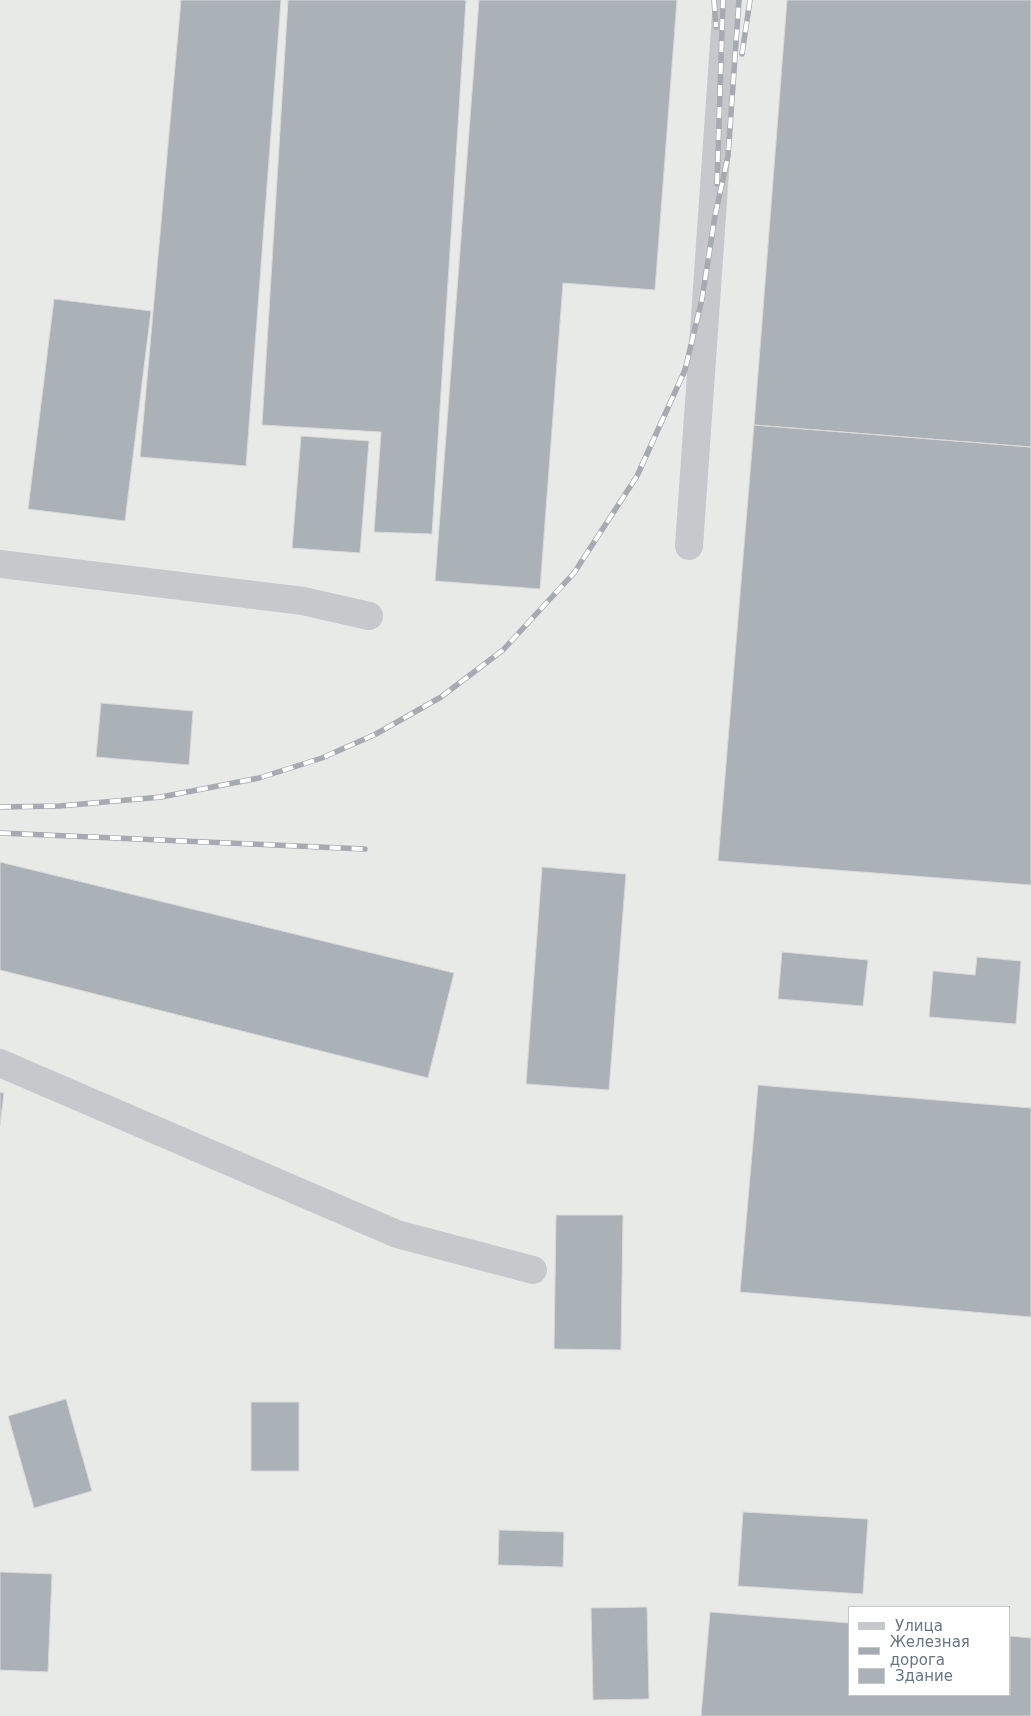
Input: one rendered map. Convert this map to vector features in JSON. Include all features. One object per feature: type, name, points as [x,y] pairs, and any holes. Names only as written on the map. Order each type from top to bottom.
[{"type":"lane","points":[[689,546],[727,0]]},
{"type":"lane","points":[[0,564],[302,601],[369,616]]},
{"type":"lane","points":[[0,1063],[397,1234],[533,1270]]},
{"type":"shaded area","points":[[0,0],[1031,0],[1031,1716],[0,1716]]},
{"type":"building","points":[[181,0],[281,0],[246,466],[140,457]]},
{"type":"building","points":[[288,0],[466,0],[432,534],[374,532],[381,432],[262,425]]},
{"type":"building","points":[[479,0],[677,0],[655,290],[563,283],[540,589],[435,581]]},
{"type":"building","points":[[787,0],[1031,0],[1031,447],[754,425]]},
{"type":"building","points":[[54,299],[151,311],[125,521],[28,509]]},
{"type":"building","points":[[754,425],[1031,447],[1031,885],[718,861]]},
{"type":"building","points":[[301,436],[369,441],[360,553],[292,548]]},
{"type":"building","points":[[101,703],[193,711],[189,765],[96,757]]},
{"type":"building","points":[[0,862],[454,973],[428,1078],[0,970]]},
{"type":"building","points":[[542,867],[626,874],[609,1090],[526,1084]]},
{"type":"building","points":[[782,952],[868,960],[863,1006],[778,999]]},
{"type":"building","points":[[977,957],[1021,961],[1016,1024],[929,1017],[933,971],[975,975]]},
{"type":"building","points":[[758,1085],[1031,1108],[1031,1317],[740,1292]]},
{"type":"building","points":[[0,1092],[4,1093],[0,1126]]},
{"type":"building","points":[[556,1215],[623,1215],[621,1350],[554,1349]]},
{"type":"building","points":[[66,1399],[92,1491],[34,1508],[8,1416]]},
{"type":"building","points":[[251,1402],[299,1402],[299,1471],[251,1471]]},
{"type":"building","points":[[743,1512],[868,1519],[863,1594],[738,1586]]},
{"type":"building","points":[[499,1530],[564,1532],[563,1567],[498,1565]]},
{"type":"building","points":[[0,1572],[52,1574],[48,1672],[0,1670]]},
{"type":"building","points":[[647,1607],[649,1699],[593,1700],[591,1608]]},
{"type":"building","points":[[710,1612],[848,1623],[848,1696],[1011,1696],[1011,1636],[1031,1638],[1031,1716],[701,1716]]},
{"type":"railway","points":[[714,0],[716,27]]},
{"type":"railway","points":[[717,184],[723,0]]},
{"type":"railway","points":[[0,807],[60,806],[161,797],[259,778],[322,758],[376,734],[441,697],[503,650],[574,573],[637,476],[685,370],[702,299],[715,216],[728,156],[739,0]]},
{"type":"railway","points":[[742,54],[750,0]]},
{"type":"railway","points":[[0,833],[365,849]]}]
